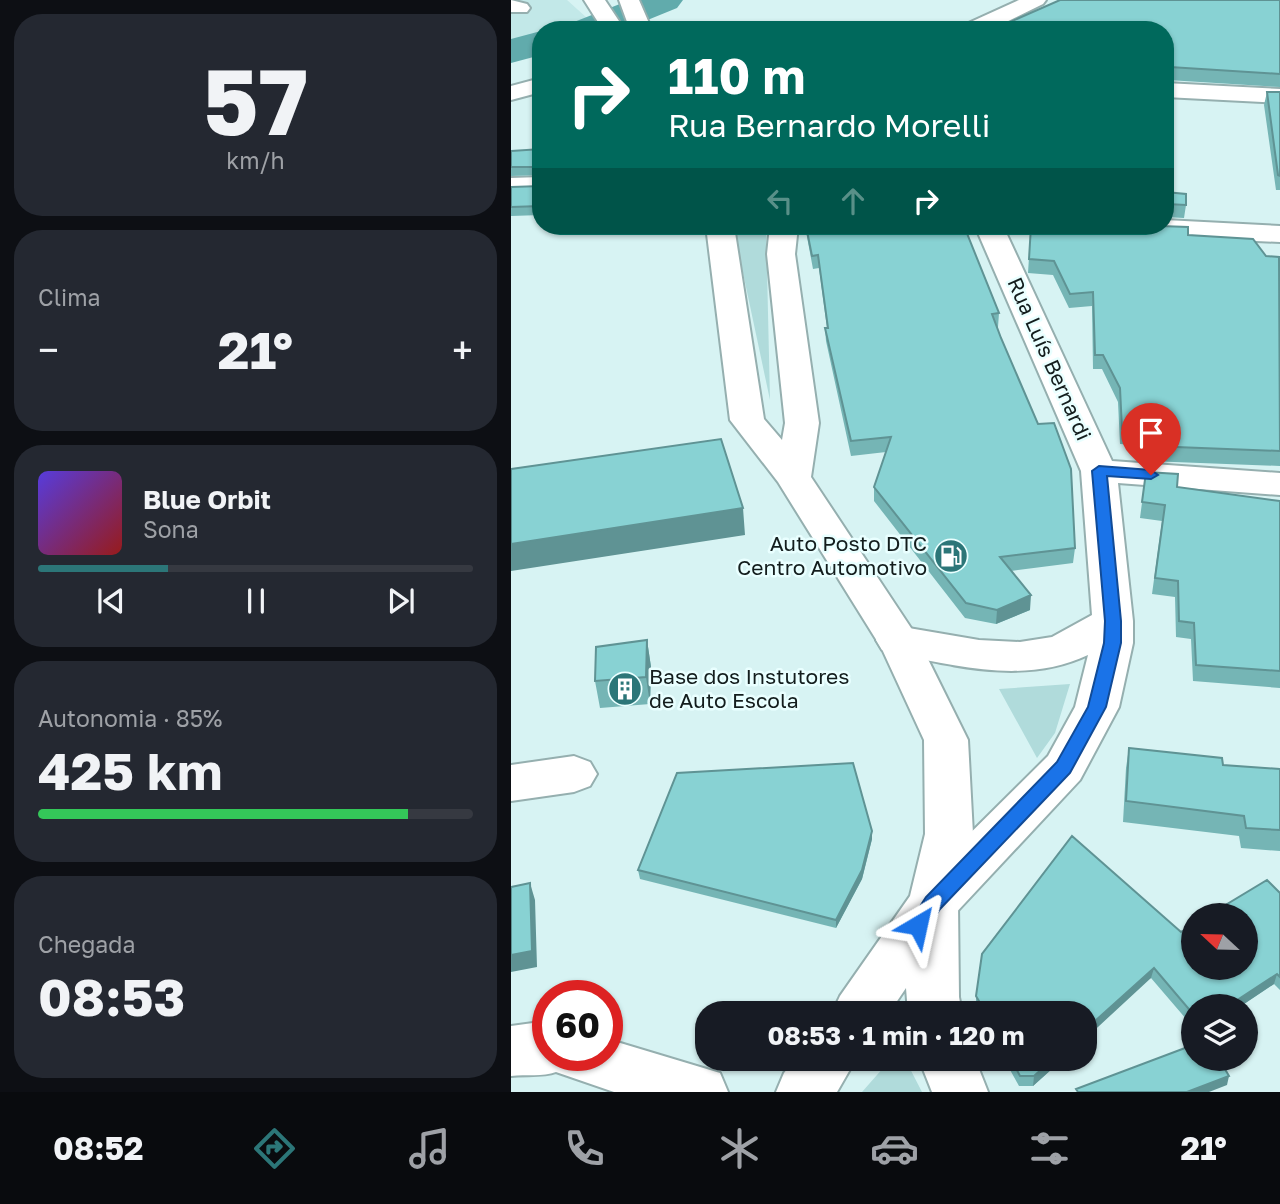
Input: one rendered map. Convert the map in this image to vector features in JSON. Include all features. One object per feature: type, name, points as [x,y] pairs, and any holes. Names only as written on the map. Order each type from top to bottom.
[{"type":"main road","points":[[976,21],[1020,0]]},
{"type":"main road","points":[[991,21],[1035,0]]},
{"type":"main road","points":[[629,2],[637,21]]},
{"type":"main road","points":[[511,93],[532,87]]},
{"type":"main road","points":[[1174,90],[1280,96]]},
{"type":"main road","points":[[511,186],[532,185]]},
{"type":"main road","points":[[1174,229],[1280,234]]},
{"type":"main road","points":[[718,235],[747,420],[793,477],[897,640],[946,740],[949,834],[933,903],[933,1001]]},
{"type":"main road","points":[[783,235],[781,254],[802,423],[793,477]]},
{"type":"main road","name":"Rua Luís Bernardi","points":[[933,903],[1063,768],[1097,707],[1112,643],[1113,621],[1099,471],[993,235]]},
{"type":"main road","points":[[1099,471],[1280,484]]},
{"type":"main road","points":[[897,640],[973,654],[1025,657],[1062,649],[1113,621]]},
{"type":"main road","points":[[511,783],[574,774]]},
{"type":"main road","points":[[867,1001],[933,903]]},
{"type":"main road","points":[[511,1051],[532,1048]]},
{"type":"main road","points":[[623,1069],[700,1092]]},
{"type":"main road","points":[[804,1092],[819,1071]]},
{"type":"main road","points":[[952,1071],[960,1092]]},
{"type":"shaded area","points":[[511,0],[567,0],[587,18],[578,21],[532,21],[532,36],[511,42]]},
{"type":"shaded area","points":[[735,235],[766,235],[770,400]]},
{"type":"shaded area","points":[[1070,684],[1055,733],[1037,758],[999,689]]},
{"type":"shaded area","points":[[880,1071],[911,1071],[922,1092],[862,1092]]},
{"type":"building","points":[[1060,0],[1280,0],[1280,74],[1174,67],[1174,21],[1012,21]]},
{"type":"building","points":[[1267,92],[1280,92],[1280,176],[1278,175]]},
{"type":"building","points":[[532,150],[532,167],[511,167],[511,151]]},
{"type":"building","points":[[532,186],[532,206],[511,207],[511,187]]},
{"type":"building","points":[[1174,193],[1186,194],[1186,205],[1174,204]]},
{"type":"building","points":[[1174,226],[1188,227],[1188,235],[1253,239],[1266,256],[1279,257],[1280,451],[1150,446],[1152,431],[1122,429],[1120,388],[1103,355],[1095,355],[1093,292],[1070,294],[1054,261],[1029,259],[1030,235],[1174,235]]},
{"type":"building","points":[[808,235],[968,235],[999,313],[992,314],[1038,424],[1054,423],[1071,469],[1075,548],[1000,557],[1031,595],[997,610],[966,603],[874,487],[891,437],[851,441],[825,328],[828,328],[818,255],[812,256]]},
{"type":"building","points":[[721,439],[743,508],[511,544],[511,469]]},
{"type":"building","points":[[1146,472],[1178,474],[1177,487],[1280,501],[1280,671],[1196,665],[1194,623],[1179,621],[1178,581],[1155,578],[1165,505],[1142,502]]},
{"type":"building","points":[[647,640],[646,677],[595,681],[596,647]]},
{"type":"building","points":[[1129,748],[1222,758],[1223,765],[1280,769],[1280,830],[1246,828],[1244,816],[1126,801]]},
{"type":"building","points":[[853,763],[872,831],[862,870],[836,920],[638,870],[677,773]]},
{"type":"building","points":[[1072,836],[1181,932],[1181,980],[1258,980],[1258,903],[1229,903],[1267,880],[1280,893],[1280,977],[1277,974],[1246,994],[1181,994],[1181,1000],[1154,968],[1097,1019],[1097,1001],[979,1001],[976,996],[982,954]]},
{"type":"building","points":[[530,883],[532,951],[511,955],[511,887]]},
{"type":"building","points":[[1181,1050],[1181,1071],[1226,1071],[1229,1076],[1187,1092],[1078,1092],[1076,1089]]},
{"type":"building","points":[[1017,1071],[1040,1071],[1034,1076],[1020,1076]]},
{"type":"waterway","points":[[611,21],[664,0]]},
{"type":"waterway","points":[[511,51],[532,45]]},
{"type":"place","name":"Auto Posto DTC Centro Automotivo","points":[[951,556]]},
{"type":"place","name":"Base dos Instutores de Auto Escola","points":[[625,689]]},
{"type":"route","points":[[918,925],[933,903],[1063,768],[1097,707],[1112,643],[1113,621],[1099,471],[1151,475]]}]
